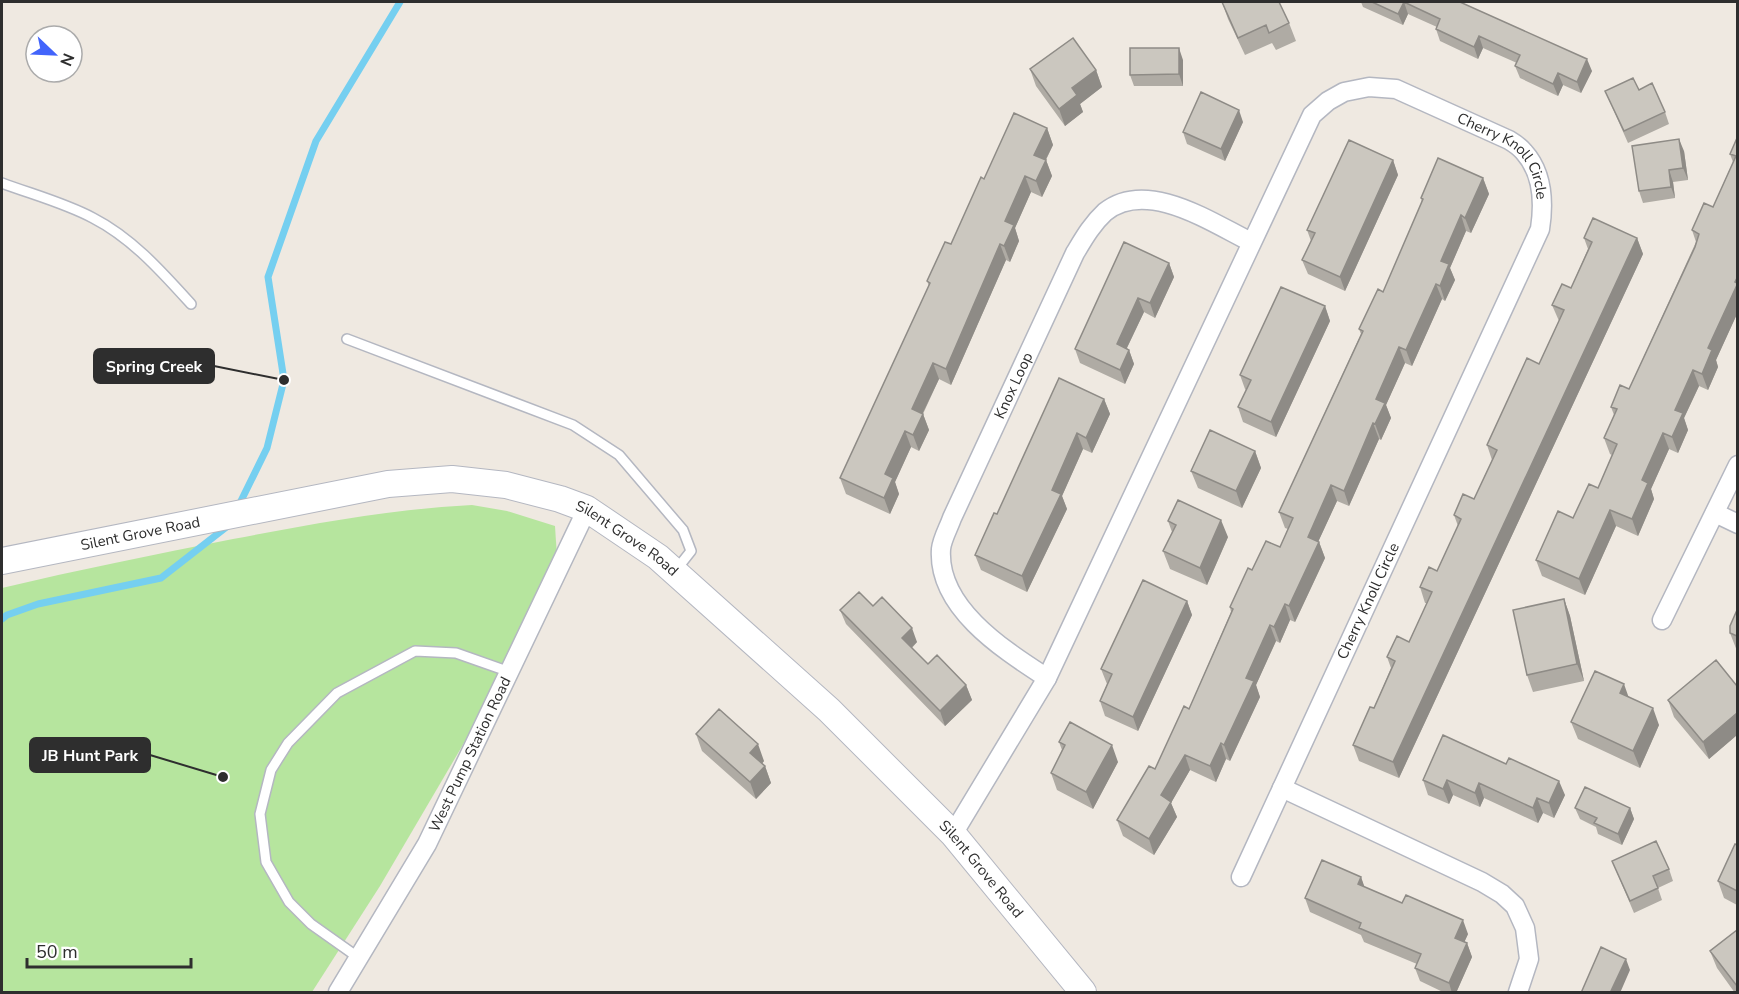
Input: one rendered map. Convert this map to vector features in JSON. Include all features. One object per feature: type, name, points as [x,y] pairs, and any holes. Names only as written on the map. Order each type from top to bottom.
[{"type":"street","name":"Cherry Knoll Circle","points":[[953,834],[1047,678],[1312,115],[1328,100],[1344,92],[1370,87],[1396,89],[1509,140],[1525,152],[1541,185],[1543,209],[1540,229],[1241,877]]},
{"type":"street","name":"Knox Loop","points":[[1047,678],[1013,656],[983,631],[958,603],[944,574],[941,547],[952,518],[1075,253],[1089,229],[1107,211],[1137,200],[1157,200],[1181,208],[1251,242]]},
{"type":"street","points":[[1662,620],[1737,465]]},
{"type":"street","name":"Silent Grove Road","points":[[2,561],[388,484],[452,479],[506,485],[560,499],[586,509],[658,557],[829,710],[953,834],[1083,993]]},
{"type":"street","name":"West Pump Station Road","points":[[338,993],[427,844],[586,509]]},
{"type":"street","points":[[1715,513],[1737,524]]},
{"type":"street","points":[[1282,788],[1482,882],[1502,894],[1515,906],[1525,928],[1529,959],[1518,993]]},
{"type":"lane","points":[[2,183],[92,217],[124,237],[161,271],[191,304]]},
{"type":"lane","points":[[347,339],[573,425],[619,455],[683,530],[690,551],[675,572]]},
{"type":"lane","points":[[359,958],[312,924],[289,902],[266,862],[261,814],[271,770],[288,743],[337,693],[415,651],[456,652],[510,672]]},
{"type":"green space","points":[[472,505],[507,511],[555,526],[557,557],[508,668],[380,886],[312,992],[2,992],[2,588],[146,556],[292,528],[382,514]]},
{"type":"building","points":[[1222,2],[1279,2],[1289,23],[1269,33],[1266,25],[1238,38]]},
{"type":"building","points":[[1372,2],[1404,2],[1398,14]]},
{"type":"building","points":[[1404,2],[1460,2],[1587,59],[1577,82],[1558,73],[1553,84],[1515,66],[1520,55],[1479,36],[1474,47],[1436,29],[1440,19]]},
{"type":"building","points":[[1073,38],[1096,70],[1072,88],[1077,95],[1059,109],[1030,69]]},
{"type":"building","points":[[1130,48],[1179,48],[1179,74],[1130,75]]},
{"type":"building","points":[[1633,78],[1639,90],[1652,83],[1665,112],[1624,131],[1605,91]]},
{"type":"building","points":[[1201,92],[1239,110],[1221,149],[1183,132]]},
{"type":"building","points":[[1014,113],[1047,128],[1034,155],[1046,160],[1036,181],[1025,176],[1005,221],[1014,225],[1004,246],[1000,244],[946,369],[933,363],[912,409],[923,414],[913,435],[905,431],[885,474],[893,478],[884,498],[840,478],[930,283],[927,281],[945,242],[951,244],[981,177],[984,179]]},
{"type":"building","points":[[1737,138],[1737,278],[1735,282],[1737,285],[1708,348],[1712,350],[1702,374],[1693,370],[1675,410],[1683,413],[1672,437],[1663,433],[1642,480],[1648,483],[1632,519],[1610,510],[1579,579],[1536,560],[1558,511],[1573,518],[1589,484],[1598,488],[1617,444],[1604,438],[1617,409],[1611,407],[1620,385],[1629,389],[1695,247],[1699,234],[1692,230],[1704,203],[1713,207],[1736,156],[1730,154]]},
{"type":"building","points":[[1679,139],[1683,168],[1669,170],[1671,187],[1639,191],[1632,146]]},
{"type":"building","points":[[1349,140],[1393,160],[1340,277],[1302,260],[1315,233],[1307,230]]},
{"type":"building","points":[[1438,158],[1483,178],[1465,218],[1461,215],[1441,261],[1449,264],[1440,286],[1436,284],[1406,350],[1399,347],[1376,399],[1385,403],[1375,424],[1373,423],[1344,491],[1331,485],[1308,537],[1319,542],[1289,606],[1285,604],[1274,627],[1270,625],[1246,678],[1254,681],[1224,745],[1221,743],[1210,766],[1185,755],[1161,795],[1171,802],[1149,839],[1117,820],[1149,766],[1155,769],[1184,706],[1189,709],[1233,609],[1230,607],[1248,568],[1252,570],[1266,541],[1280,547],[1293,518],[1279,512],[1363,331],[1359,329],[1378,289],[1383,292]]},
{"type":"building","points":[[1593,218],[1637,238],[1393,762],[1353,745],[1370,707],[1374,708],[1395,661],[1387,657],[1397,636],[1409,642],[1432,592],[1420,587],[1429,567],[1437,571],[1461,519],[1454,515],[1463,494],[1474,499],[1497,450],[1487,445],[1527,358],[1539,364],[1564,310],[1552,305],[1562,284],[1571,288],[1592,242],[1584,238]]},
{"type":"building","points":[[1124,242],[1169,263],[1150,303],[1138,298],[1117,344],[1129,350],[1120,370],[1075,349]]},
{"type":"building","points":[[1281,287],[1325,306],[1271,422],[1238,407],[1251,380],[1240,375]]},
{"type":"building","points":[[1059,378],[1104,399],[1086,438],[1077,433],[1052,490],[1061,494],[1022,576],[975,555],[994,513],[997,514]]},
{"type":"building","points":[[1210,430],[1255,451],[1236,491],[1191,471]]},
{"type":"building","points":[[1178,500],[1221,520],[1200,568],[1163,551],[1176,525],[1168,521]]},
{"type":"building","points":[[1143,580],[1187,601],[1133,717],[1100,701],[1112,674],[1101,669]]},
{"type":"building","points":[[859,592],[873,606],[882,597],[912,628],[902,638],[928,664],[937,655],[966,685],[940,711],[840,610]]},
{"type":"building","points":[[1564,599],[1577,664],[1527,675],[1513,610]]},
{"type":"building","points":[[1737,610],[1737,636],[1730,633],[1730,626]]},
{"type":"building","points":[[1716,660],[1737,686],[1737,713],[1703,742],[1668,700]]},
{"type":"building","points":[[1595,671],[1624,684],[1620,693],[1653,708],[1633,751],[1571,722]]},
{"type":"building","points":[[719,709],[758,744],[750,753],[765,766],[750,782],[696,734]]},
{"type":"building","points":[[1070,722],[1112,745],[1086,792],[1051,773],[1065,745],[1059,742]]},
{"type":"building","points":[[1443,735],[1506,764],[1509,758],[1559,781],[1549,803],[1537,798],[1533,808],[1479,783],[1475,793],[1447,780],[1443,789],[1423,780]]},
{"type":"building","points":[[1585,787],[1630,808],[1618,834],[1594,823],[1597,818],[1575,808]]},
{"type":"building","points":[[1656,841],[1669,869],[1653,876],[1658,888],[1630,901],[1612,861]]},
{"type":"building","points":[[1735,844],[1737,845],[1737,891],[1718,881]]},
{"type":"building","points":[[1322,860],[1361,877],[1358,884],[1402,903],[1406,895],[1463,920],[1455,938],[1467,943],[1449,983],[1415,968],[1421,954],[1359,928],[1361,923],[1305,898]]},
{"type":"building","points":[[1737,930],[1737,986],[1710,951]]},
{"type":"building","points":[[1601,947],[1626,959],[1610,993],[1581,993]]},
{"type":"waterway","points":[[238,507],[267,448],[284,380],[268,277],[316,141],[400,2]]},
{"type":"waterway","points":[[2,619],[38,604],[161,578],[229,525]]},
{"type":"place","name":"Spring Creek","points":[[284,380]]},
{"type":"place","name":"JB Hunt Park","points":[[223,777]]}]
